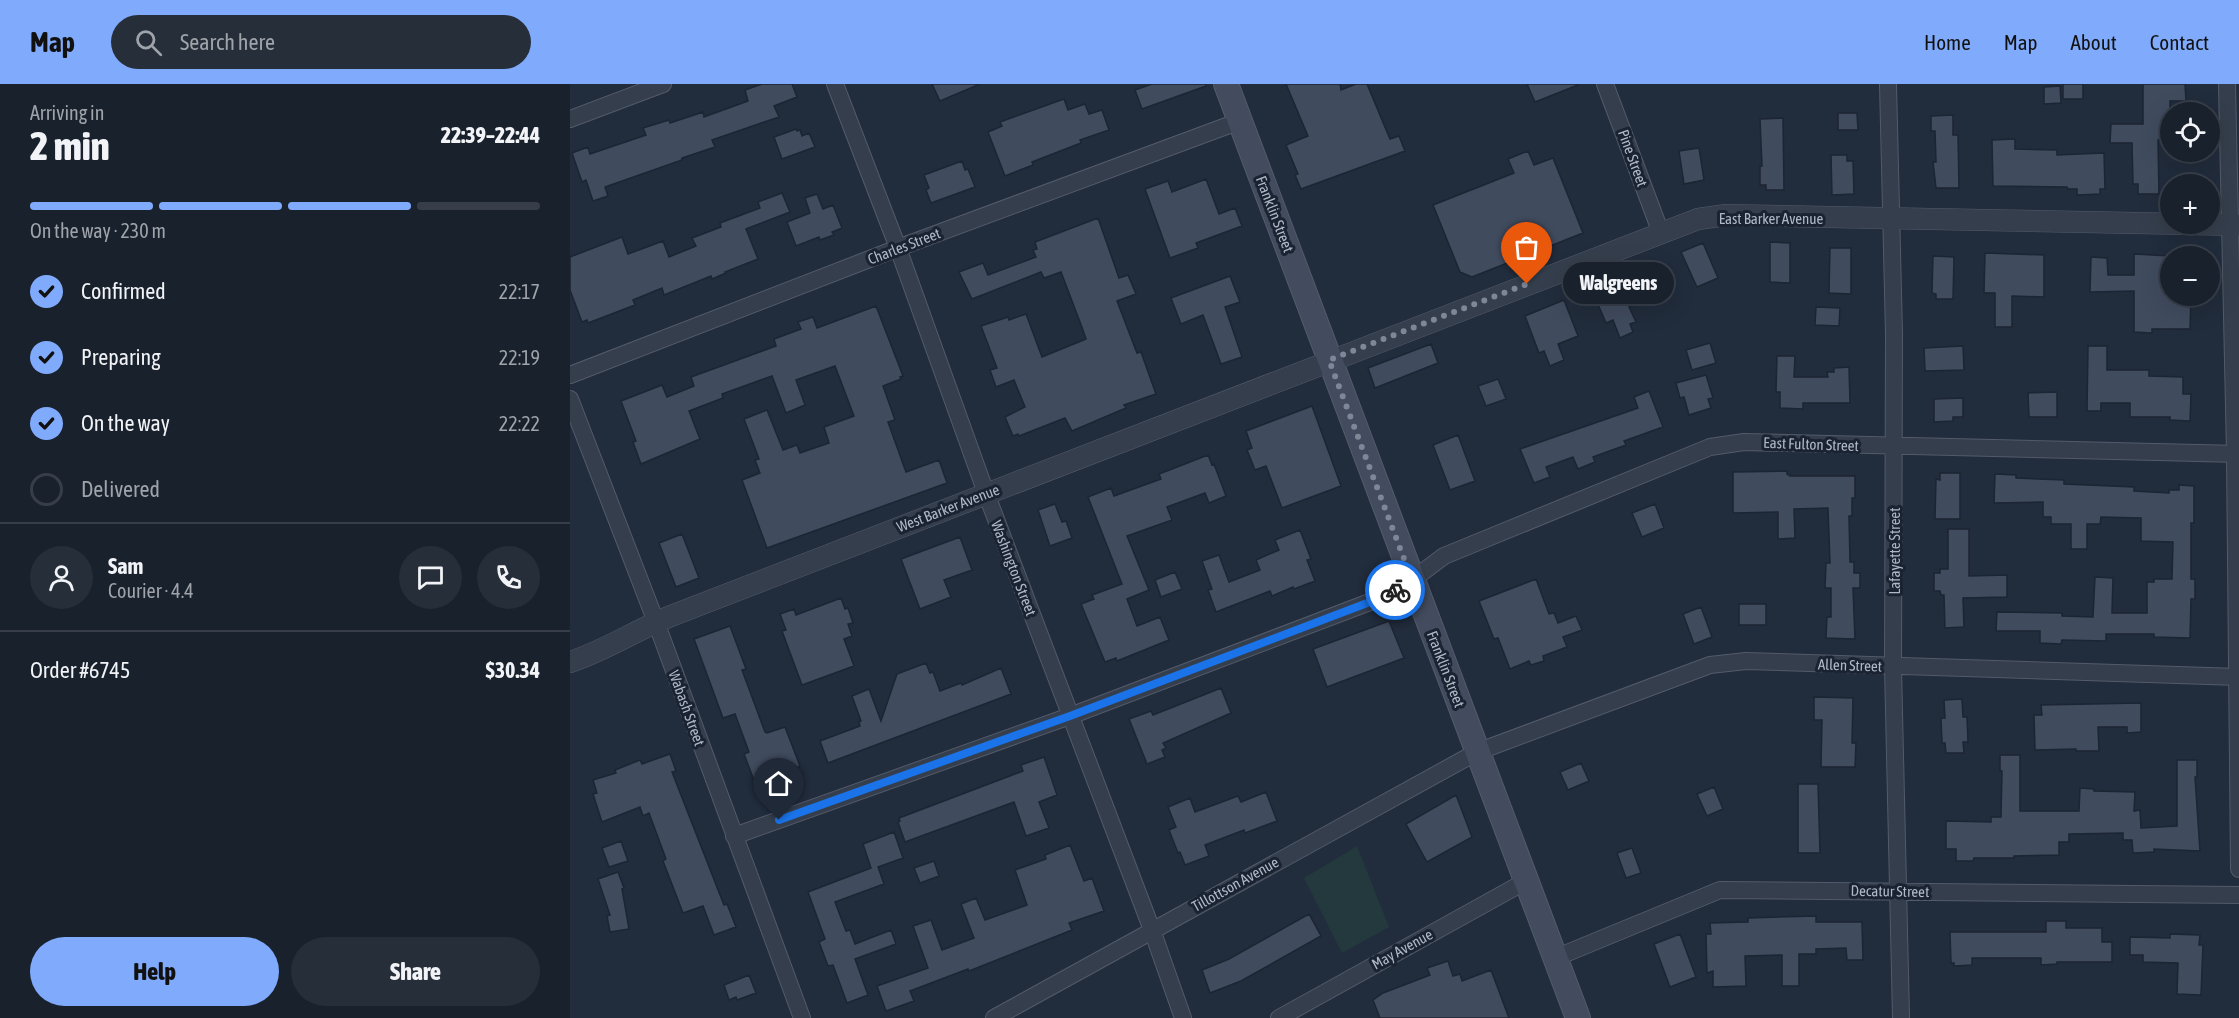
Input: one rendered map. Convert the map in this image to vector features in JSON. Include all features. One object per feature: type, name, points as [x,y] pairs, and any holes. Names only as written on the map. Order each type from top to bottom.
[{"type":"main road","name":"Franklin Street","points":[[1226,84],[1578,1018]]},
{"type":"street","points":[[570,119],[663,84]]},
{"type":"street","name":"Washington Street","points":[[834,84],[898,248],[986,493],[1152,930],[1183,1018]]},
{"type":"street","name":"Pine Street","points":[[1605,84],[1661,233]]},
{"type":"street","name":"Lafayette Street","points":[[1888,84],[1894,334],[1893,667],[1900,1018]]},
{"type":"street","points":[[2227,84],[2235,225],[2239,869]]},
{"type":"street","name":"Charles Street","points":[[570,375],[898,248],[1240,121]]},
{"type":"street","name":"East Barker Avenue","points":[[1329,360],[1698,219],[1726,215],[2235,225]]},
{"type":"street","name":"West Barker Avenue","points":[[570,662],[590,656],[656,622],[1329,360]]},
{"type":"street","name":"Wabash Street","points":[[570,399],[656,622],[802,1018]]},
{"type":"street","name":"East Fulton Street","points":[[735,836],[1070,716],[1383,597],[1412,580],[1444,556],[1710,447],[1744,442],[2237,454]]},
{"type":"street","name":"Allen Street","points":[[1477,752],[1710,666],[1746,661],[2237,677]]},
{"type":"street","name":"Tillottson Avenue","points":[[994,1018],[1477,752]]},
{"type":"street","name":"May Avenue","points":[[1279,1018],[1526,881]]},
{"type":"street","name":"Decatur Street","points":[[1555,958],[1720,890],[2239,895]]},
{"type":"green space","points":[[1357,846],[1389,927],[1342,953],[1304,878]]},
{"type":"building","points":[[762,84],[792,84],[797,97],[774,106],[779,117],[712,140],[715,147],[605,187],[608,196],[593,201],[586,180],[582,182],[572,153],[588,147],[590,154],[646,135],[643,128],[669,120],[670,123],[703,112],[704,117],[748,101],[745,90]]},
{"type":"building","points":[[932,84],[980,84],[940,101]]},
{"type":"building","points":[[1152,84],[1205,84],[1206,86],[1142,109],[1135,90]]},
{"type":"building","points":[[1286,84],[1340,84],[1341,90],[1356,84],[1367,84],[1390,139],[1399,136],[1405,151],[1301,189],[1295,175],[1298,174],[1286,145],[1308,136]]},
{"type":"building","points":[[1527,84],[1578,84],[1578,85],[1535,102]]},
{"type":"building","points":[[2063,84],[2083,84],[2083,99],[2063,99]]},
{"type":"building","points":[[2143,84],[2185,84],[2186,101],[2160,102],[2159,194],[2138,194],[2138,184],[2133,184],[2132,143],[2110,143],[2111,124],[2143,124]]},
{"type":"building","points":[[2060,86],[2061,103],[2044,104],[2044,87]]},
{"type":"building","points":[[1064,99],[1068,110],[1085,104],[1089,114],[1102,110],[1109,130],[1080,140],[1081,143],[1032,162],[1033,165],[1005,176],[988,132],[1002,126],[1000,122]]},
{"type":"building","points":[[1838,113],[1857,113],[1858,130],[1838,130]]},
{"type":"building","points":[[1953,115],[1953,135],[1958,135],[1959,188],[1936,188],[1933,162],[1936,162],[1935,131],[1931,131],[1931,116]]},
{"type":"building","points":[[1783,118],[1784,190],[1766,190],[1766,185],[1760,185],[1760,166],[1762,166],[1760,119]]},
{"type":"building","points":[[796,129],[800,130],[802,136],[809,133],[815,147],[782,159],[774,137]]},
{"type":"building","points":[[2015,139],[2015,149],[2057,150],[2057,155],[2104,153],[2105,189],[2100,189],[2100,194],[2077,195],[2077,189],[2067,187],[1993,186],[1992,140]]},
{"type":"building","points":[[1699,148],[1704,180],[1684,184],[1679,151]]},
{"type":"building","points":[[1528,151],[1534,165],[1553,158],[1583,233],[1472,277],[1460,272],[1433,205],[1514,173],[1508,159]]},
{"type":"building","points":[[1831,155],[1847,155],[1847,161],[1853,161],[1854,194],[1832,195]]},
{"type":"building","points":[[962,161],[975,187],[931,203],[924,175]]},
{"type":"building","points":[[1206,179],[1219,214],[1235,208],[1242,226],[1196,243],[1198,248],[1170,258],[1145,189],[1168,181],[1172,192]]},
{"type":"building","points":[[782,193],[790,212],[746,229],[758,259],[712,279],[711,276],[664,295],[662,288],[633,300],[635,305],[588,323],[587,320],[582,322],[570,290],[570,257],[622,237],[628,254],[663,241],[669,257],[696,246],[692,238],[721,227],[720,223],[760,208],[758,202]]},
{"type":"building","points":[[817,194],[823,209],[833,205],[842,228],[832,232],[834,235],[820,240],[819,237],[796,246],[787,222],[810,213],[805,198]]},
{"type":"building","points":[[1098,218],[1119,278],[1128,275],[1136,294],[1117,301],[1137,353],[1141,352],[1156,394],[1124,405],[1126,408],[1072,431],[1065,418],[1019,436],[1018,434],[1013,436],[1005,417],[1025,407],[1014,380],[996,387],[990,370],[997,368],[981,326],[1026,314],[1042,357],[1086,339],[1061,272],[1044,278],[1041,272],[972,299],[959,272],[983,263],[988,275],[1036,257],[1033,250],[1037,249],[1035,242]]},
{"type":"building","points":[[1770,242],[1790,243],[1790,283],[1770,282]]},
{"type":"building","points":[[1703,243],[1718,278],[1697,287],[1681,252]]},
{"type":"building","points":[[1830,248],[1851,248],[1851,294],[1829,293]]},
{"type":"building","points":[[1985,253],[2044,255],[2044,297],[2012,296],[2012,327],[1995,327],[1995,293],[1984,293]]},
{"type":"building","points":[[2134,254],[2160,255],[2160,306],[2191,306],[2190,329],[2152,329],[2152,333],[2134,332],[2134,291],[2090,292],[2091,257],[2107,258],[2108,275],[2134,275]]},
{"type":"building","points":[[1933,256],[1954,257],[1953,299],[1936,299],[1936,294],[1932,293]]},
{"type":"building","points":[[1653,269],[1662,295],[1629,307],[1636,322],[1630,324],[1633,332],[1620,338],[1613,320],[1606,323],[1597,302],[1640,283],[1637,275]]},
{"type":"building","points":[[1230,276],[1240,302],[1225,307],[1242,357],[1221,364],[1203,315],[1181,324],[1171,298]]},
{"type":"building","points":[[1564,300],[1578,336],[1558,344],[1564,360],[1550,366],[1544,351],[1539,353],[1525,316]]},
{"type":"building","points":[[876,306],[903,376],[883,386],[895,420],[888,422],[906,472],[939,460],[947,483],[767,548],[742,480],[760,473],[755,460],[759,459],[744,419],[767,410],[783,450],[797,445],[800,453],[829,443],[824,427],[854,416],[835,366],[796,380],[805,405],[786,413],[772,376],[722,394],[723,398],[689,411],[700,439],[641,464],[633,442],[636,441],[621,401],[662,385],[667,397],[694,386],[691,377],[776,346],[774,339],[801,329],[798,322],[813,317],[817,328]]},
{"type":"building","points":[[1816,307],[1840,308],[1839,326],[1815,325]]},
{"type":"building","points":[[1710,343],[1716,363],[1692,370],[1686,350]]},
{"type":"building","points":[[1431,344],[1438,363],[1375,388],[1368,368]]},
{"type":"building","points":[[1963,346],[1964,370],[1925,371],[1924,348]]},
{"type":"building","points":[[2088,346],[2107,346],[2107,370],[2149,370],[2149,376],[2183,377],[2183,394],[2191,394],[2190,421],[2170,420],[2170,417],[2130,417],[2130,403],[2101,403],[2101,411],[2087,411]]},
{"type":"building","points":[[1777,356],[1795,356],[1794,377],[1828,377],[1827,372],[1834,372],[1834,368],[1849,367],[1850,403],[1803,403],[1803,409],[1780,408],[1780,392],[1776,392]]},
{"type":"building","points":[[1706,375],[1713,398],[1708,399],[1711,408],[1689,415],[1684,397],[1680,398],[1676,383]]},
{"type":"building","points":[[1498,379],[1506,399],[1486,406],[1478,386]]},
{"type":"building","points":[[1649,391],[1663,427],[1624,441],[1626,445],[1593,457],[1595,462],[1578,469],[1573,457],[1546,467],[1550,477],[1534,483],[1520,449],[1638,408],[1634,397]]},
{"type":"building","points":[[2057,392],[2057,417],[2029,417],[2028,393]]},
{"type":"building","points":[[1963,398],[1963,417],[1953,417],[1953,421],[1934,422],[1934,399]]},
{"type":"building","points":[[1312,406],[1341,486],[1282,508],[1266,466],[1255,470],[1247,450],[1252,448],[1246,431]]},
{"type":"building","points":[[1458,435],[1475,481],[1450,490],[1433,445]]},
{"type":"building","points":[[1208,455],[1212,465],[1214,464],[1226,496],[1209,503],[1205,493],[1167,507],[1172,520],[1127,536],[1149,590],[1127,599],[1137,626],[1160,617],[1169,640],[1117,661],[1116,658],[1105,662],[1081,604],[1094,599],[1092,595],[1122,584],[1088,497],[1111,488],[1114,496],[1161,479],[1159,474]]},
{"type":"building","points":[[1787,471],[1790,476],[1855,476],[1855,498],[1852,498],[1852,516],[1849,516],[1850,562],[1854,562],[1854,573],[1860,573],[1860,588],[1853,588],[1855,639],[1826,638],[1827,617],[1831,617],[1831,588],[1825,588],[1826,563],[1830,563],[1828,508],[1794,509],[1795,538],[1778,539],[1778,512],[1733,513],[1733,472]]},
{"type":"building","points":[[1940,473],[1960,473],[1960,519],[1935,519],[1936,479],[1940,480]]},
{"type":"building","points":[[1995,474],[2016,475],[2016,478],[2064,480],[2064,484],[2134,487],[2134,491],[2169,493],[2169,490],[2179,490],[2179,485],[2194,486],[2194,523],[2191,523],[2191,579],[2195,579],[2195,599],[2191,599],[2190,638],[2154,637],[2154,634],[2106,634],[2106,641],[2062,640],[2061,644],[2040,643],[2040,631],[1996,631],[1997,612],[2062,613],[2062,616],[2093,617],[2095,577],[2113,578],[2112,613],[2147,613],[2147,582],[2154,582],[2154,579],[2172,579],[2173,542],[2141,541],[2141,518],[2101,517],[2100,524],[2087,524],[2087,549],[2071,549],[2071,524],[2051,524],[2051,517],[2043,517],[2043,502],[1994,503]]},
{"type":"building","points":[[1055,504],[1062,522],[1066,521],[1072,538],[1050,546],[1038,510]]},
{"type":"building","points":[[1655,504],[1664,528],[1642,537],[1632,513]]},
{"type":"building","points":[[1948,529],[1969,529],[1969,576],[2007,575],[2007,597],[1963,598],[1964,627],[1945,628],[1944,595],[1941,595],[1940,591],[1934,591],[1934,573],[1940,573],[1940,569],[1948,569]]},
{"type":"building","points":[[1300,530],[1311,559],[1307,560],[1315,581],[1272,596],[1270,591],[1216,612],[1208,590],[1212,589],[1202,561],[1219,555],[1229,582],[1260,570],[1256,560],[1279,550],[1275,540]]},
{"type":"building","points":[[682,534],[699,578],[676,587],[659,543]]},
{"type":"building","points":[[960,537],[972,570],[944,580],[951,597],[920,609],[901,559]]},
{"type":"building","points":[[1175,572],[1182,589],[1161,597],[1155,580]]},
{"type":"building","points":[[1536,579],[1549,614],[1554,613],[1558,623],[1576,616],[1582,630],[1563,637],[1567,647],[1543,656],[1544,661],[1531,665],[1529,661],[1510,669],[1498,638],[1494,639],[1479,601]]},
{"type":"building","points":[[841,598],[845,609],[848,608],[853,623],[848,624],[852,636],[844,639],[854,666],[802,685],[782,631],[786,630],[780,614],[794,609],[796,615]]},
{"type":"building","points":[[1739,604],[1766,604],[1766,625],[1739,625]]},
{"type":"building","points":[[1701,607],[1712,637],[1694,644],[1683,614]]},
{"type":"building","points":[[1389,621],[1404,658],[1327,687],[1313,649]]},
{"type":"building","points":[[730,626],[746,669],[742,670],[765,732],[785,727],[800,766],[755,783],[744,754],[749,752],[735,714],[723,718],[694,639]]},
{"type":"building","points":[[926,663],[930,673],[933,672],[940,691],[961,683],[962,685],[1001,668],[1011,694],[828,763],[820,741],[860,726],[861,721],[852,696],[869,689],[881,721],[897,674]]},
{"type":"building","points":[[1221,688],[1231,713],[1163,743],[1166,748],[1162,750],[1165,757],[1147,764],[1129,719],[1151,711],[1153,715]]},
{"type":"building","points":[[1814,697],[1853,698],[1852,743],[1856,743],[1855,767],[1821,767],[1822,720],[1814,720]]},
{"type":"building","points":[[1962,699],[1963,717],[1967,717],[1968,742],[1963,742],[1964,753],[1946,753],[1945,743],[1942,743],[1941,718],[1945,718],[1944,700]]},
{"type":"building","points":[[2141,703],[2141,732],[2127,733],[2127,727],[2098,727],[2099,751],[2035,750],[2034,715],[2042,715],[2041,705]]},
{"type":"building","points":[[670,754],[676,771],[672,772],[724,905],[727,904],[736,927],[714,935],[703,906],[683,913],[663,861],[666,859],[649,813],[643,816],[640,807],[602,822],[593,794],[597,793],[593,780],[616,773],[615,770],[640,760],[642,764]]},
{"type":"building","points":[[2000,755],[2020,755],[2020,811],[2079,811],[2080,788],[2094,789],[2094,791],[2135,792],[2134,811],[2140,810],[2141,828],[2177,826],[2177,760],[2197,760],[2197,777],[2195,777],[2200,851],[2154,849],[2154,852],[2133,853],[2132,840],[2123,840],[2123,833],[2069,834],[2069,842],[2059,842],[2059,855],[1974,858],[1973,861],[1956,861],[1956,849],[1946,849],[1946,821],[1991,822],[1991,817],[2001,817]]},
{"type":"building","points":[[1044,757],[1057,795],[1039,802],[1049,828],[1026,836],[1014,802],[905,842],[898,822],[899,818],[1023,771],[1021,765]]},
{"type":"building","points":[[1581,763],[1589,781],[1568,790],[1560,772]]},
{"type":"building","points":[[1798,784],[1818,784],[1820,853],[1798,853]]},
{"type":"building","points":[[1714,787],[1723,809],[1707,816],[1697,794]]},
{"type":"building","points":[[1266,792],[1277,821],[1245,833],[1244,830],[1205,845],[1209,856],[1185,865],[1169,830],[1176,827],[1168,807],[1190,798],[1195,812],[1238,796],[1241,802]]},
{"type":"building","points":[[1456,795],[1472,837],[1427,862],[1406,824]]},
{"type":"building","points":[[894,832],[903,858],[878,867],[884,884],[835,902],[846,931],[850,930],[855,944],[891,930],[896,944],[855,959],[868,995],[847,1003],[833,965],[828,966],[819,942],[825,939],[808,892],[871,868],[863,844]]},
{"type":"building","points":[[621,841],[628,861],[609,867],[602,848]]},
{"type":"building","points":[[1070,845],[1084,881],[1092,878],[1104,911],[1069,923],[1072,930],[969,971],[968,969],[910,991],[914,1001],[886,1011],[877,986],[928,968],[913,926],[931,920],[942,950],[974,938],[961,904],[976,898],[985,920],[1027,905],[1015,870],[1046,859],[1045,855]]},
{"type":"building","points":[[1632,848],[1641,873],[1626,878],[1617,853]]},
{"type":"building","points":[[934,861],[939,876],[920,883],[914,868]]},
{"type":"building","points":[[618,872],[624,888],[622,889],[629,929],[610,932],[607,916],[610,915],[598,879]]},
{"type":"building","points":[[1309,914],[1321,936],[1241,981],[1210,993],[1202,970],[1229,959]]},
{"type":"building","points":[[1816,916],[1816,922],[1862,922],[1863,960],[1847,960],[1846,948],[1816,949],[1816,954],[1799,954],[1799,986],[1782,986],[1782,955],[1745,956],[1746,986],[1713,987],[1713,971],[1707,973],[1706,934],[1711,934],[1710,923],[1748,922],[1748,918]]},
{"type":"building","points":[[2046,921],[2066,921],[2066,928],[2102,928],[2102,942],[2112,942],[2112,962],[2057,962],[2057,964],[2041,965],[2041,958],[1972,958],[1972,965],[1954,966],[1954,963],[1951,963],[1950,932],[2046,932]]},
{"type":"building","points":[[1680,934],[1696,977],[1670,987],[1654,944]]},
{"type":"building","points":[[2170,934],[2200,935],[2199,945],[2203,945],[2201,995],[2177,994],[2178,963],[2143,962],[2143,955],[2130,955],[2130,937],[2170,938]]},
{"type":"building","points":[[1448,961],[1453,976],[1460,974],[1462,981],[1491,970],[1509,1018],[1380,1018],[1373,1000],[1383,993],[1430,975],[1427,968]]},
{"type":"building","points":[[749,975],[756,993],[737,1000],[736,997],[729,1000],[724,985]]},
{"type":"way so far","points":[[1395,590],[1412,580],[1329,360],[1527,284]]},
{"type":"place","name":"Walgreens","points":[[1527,284]]},
{"type":"route","points":[[779,820],[1070,716],[1383,597],[1395,590]]}]
